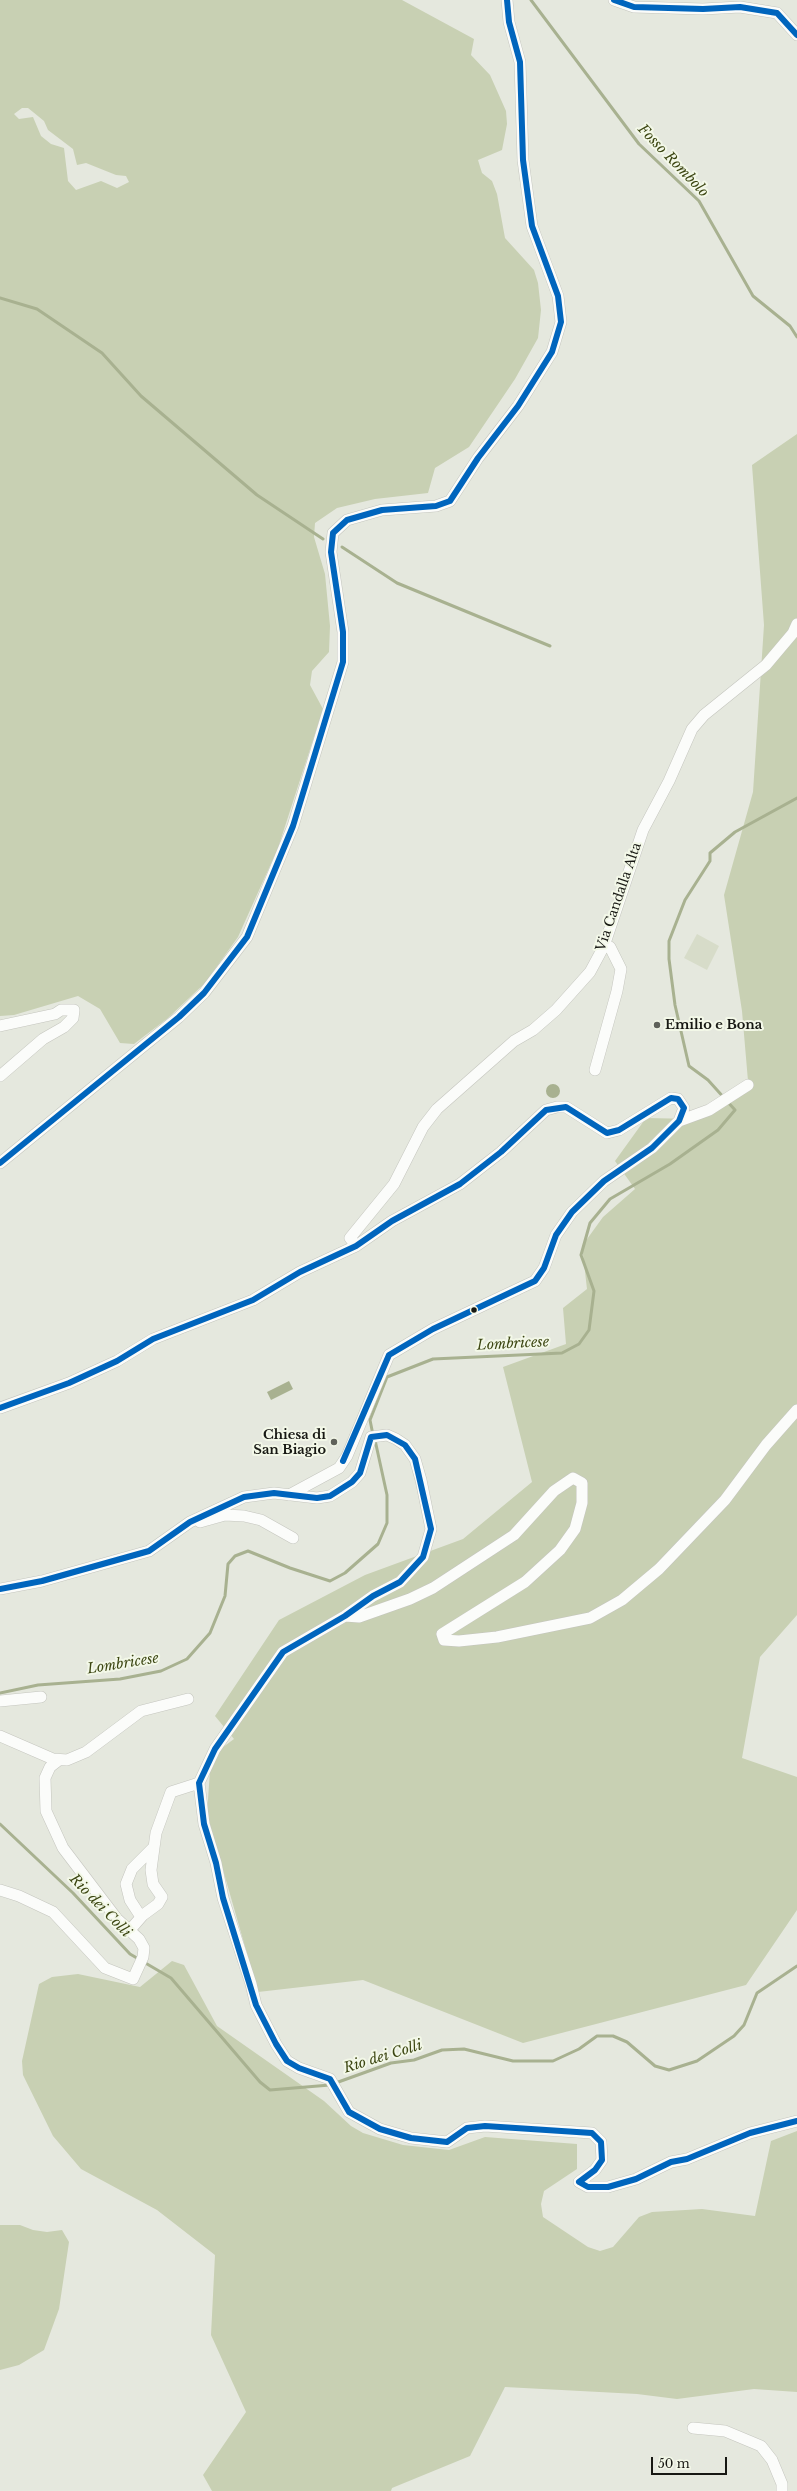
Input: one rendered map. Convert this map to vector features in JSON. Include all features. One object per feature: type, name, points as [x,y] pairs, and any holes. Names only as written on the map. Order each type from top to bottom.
[{"type":"street","points":[[0,1163],[179,1017],[204,992],[246,937],[293,826],[343,662],[344,632],[331,552],[333,533],[347,520],[382,510],[436,506],[450,501],[478,458],[518,406],[552,352],[561,322],[558,296],[532,226],[523,160],[520,62],[509,22],[507,0]]},
{"type":"street","points":[[614,0],[634,7],[703,9],[740,6],[777,13],[797,35]]},
{"type":"street","name":"Via Candalla Alta","points":[[356,1246],[350,1238],[394,1184],[423,1127],[437,1109],[514,1041],[533,1030],[556,1010],[590,972],[604,946],[643,830],[669,781],[692,729],[704,715],[766,665],[793,633],[797,624]]},
{"type":"street","points":[[595,1070],[617,991],[620,969],[610,947],[604,946]]},
{"type":"street","points":[[0,1026],[55,1014],[61,1010],[74,1010],[73,1018],[64,1027],[43,1040],[0,1076]]},
{"type":"street","points":[[679,1121],[710,1110],[748,1085]]},
{"type":"street","points":[[0,1408],[69,1383],[117,1361],[152,1339],[253,1300],[300,1272],[356,1246],[392,1221],[460,1184],[501,1152],[546,1110],[557,1107],[566,1108],[607,1133],[619,1130],[671,1098],[678,1099],[684,1108],[679,1121],[652,1148],[604,1181],[572,1212],[556,1235],[544,1268],[535,1281],[433,1329],[389,1355],[347,1456],[340,1468],[288,1495]]},
{"type":"street","points":[[345,1616],[359,1617],[410,1599],[433,1588],[514,1535],[554,1491],[573,1478],[582,1483],[582,1503],[575,1529],[560,1550],[525,1582],[442,1634],[444,1640],[459,1641],[497,1637],[590,1618],[622,1600],[659,1569],[725,1500],[766,1445],[797,1410]]},
{"type":"street","points":[[0,1589],[42,1581],[149,1551],[190,1522],[244,1497],[274,1493],[317,1498],[339,1491],[360,1473],[371,1437],[387,1435],[405,1445],[415,1459],[431,1529],[423,1557],[400,1582],[373,1596],[345,1616],[283,1652],[215,1749],[199,1783],[204,1824],[216,1863],[223,1898],[251,1984],[256,2005],[287,2061],[299,2068],[330,2079],[349,2112],[380,2129],[428,2141],[447,2142],[467,2128],[485,2126],[592,2133],[601,2142],[602,2160],[595,2170],[579,2182],[588,2187],[608,2187],[636,2179],[671,2162],[687,2159],[750,2133],[797,2120]]},
{"type":"street","points":[[190,1522],[204,1522],[225,1514],[244,1516],[261,1520],[293,1538]]},
{"type":"street","points":[[0,1701],[41,1697]]},
{"type":"street","points":[[0,1736],[26,1749],[59,1760],[66,1760],[86,1752],[141,1710],[188,1699]]},
{"type":"street","points":[[0,1890],[19,1896],[53,1912],[105,1968],[133,1979],[143,1957],[144,1948],[139,1939],[117,1919],[62,1848],[55,1835],[46,1811],[45,1778],[50,1767],[59,1760]]},
{"type":"street","points":[[129,1931],[141,1917],[158,1904],[162,1897],[153,1884],[151,1870],[153,1848],[172,1792],[199,1783]]},
{"type":"street","points":[[141,1917],[130,1900],[126,1884],[132,1869],[153,1848]]},
{"type":"street","points":[[692,2428],[725,2431],[761,2446],[772,2460],[782,2484],[782,2491]]},
{"type":"shaded area","points":[[0,0],[402,0],[474,39],[471,55],[490,75],[506,111],[507,124],[502,150],[478,160],[482,173],[492,181],[497,194],[505,238],[534,270],[538,283],[541,310],[538,338],[515,379],[469,447],[435,468],[428,493],[375,499],[337,508],[315,523],[314,537],[325,574],[330,626],[329,652],[312,671],[310,685],[323,709],[278,848],[238,937],[205,983],[168,1018],[134,1044],[120,1043],[100,1009],[78,996],[14,1015],[0,1016]],"holes":[[[22,108],[28,108],[44,121],[48,130],[73,149],[77,165],[86,163],[116,175],[126,176],[129,182],[117,188],[101,181],[76,190],[68,181],[64,148],[51,144],[41,136],[33,117],[19,119],[14,114]]]},
{"type":"shaded area","points":[[797,434],[797,1615],[760,1657],[742,1758],[797,1777],[797,1910],[746,1985],[523,2043],[363,1980],[258,1992],[207,1814],[211,1756],[234,1739],[215,1716],[279,1620],[365,1575],[463,1539],[532,1482],[503,1367],[566,1344],[563,1308],[587,1289],[582,1246],[603,1217],[635,1189],[615,1161],[646,1118],[695,1119],[748,1081],[742,1011],[724,895],[753,792],[764,625],[752,465]]},
{"type":"shaded area","points":[[697,934],[719,946],[707,970],[684,958]]},
{"type":"shaded area","points":[[550,1084],[556,1084],[560,1088],[560,1094],[556,1098],[550,1098],[546,1094],[546,1088]]},
{"type":"shaded area","points":[[289,1381],[293,1389],[271,1400],[267,1392]]},
{"type":"shaded area","points":[[172,1961],[184,1965],[217,2026],[324,2101],[351,2126],[363,2133],[403,2145],[449,2150],[485,2137],[577,2144],[577,2169],[544,2191],[541,2204],[543,2217],[588,2247],[600,2251],[613,2247],[639,2217],[652,2212],[702,2209],[755,2216],[771,2141],[797,2131],[797,2392],[754,2389],[677,2399],[637,2394],[505,2387],[470,2456],[392,2488],[391,2491],[212,2491],[203,2475],[246,2412],[211,2335],[215,2255],[157,2210],[81,2169],[53,2136],[23,2075],[22,2061],[39,1984],[52,1977],[78,1974],[140,1987]]},
{"type":"shaded area","points":[[0,2225],[20,2225],[33,2230],[47,2232],[62,2230],[69,2242],[59,2309],[44,2350],[19,2365],[0,2370]]},
{"type":"waterway","name":"Fosso Rombolo","points":[[531,0],[639,144],[699,201],[753,296],[790,326],[797,337]]},
{"type":"waterway","points":[[0,298],[37,309],[102,353],[141,396],[257,495],[323,539]]},
{"type":"waterway","points":[[342,547],[397,583],[550,646]]},
{"type":"waterway","name":"Lombricese","points":[[373,1435],[370,1420],[387,1377],[433,1359],[562,1353],[579,1344],[589,1330],[594,1291],[581,1255],[590,1223],[610,1199],[670,1164],[718,1130],[735,1110],[708,1080],[689,1066],[675,1005],[669,959],[669,941],[685,900],[710,861],[710,853],[735,832],[797,798]]},
{"type":"waterway","name":"Lombricese","points":[[0,1693],[38,1685],[120,1679],[161,1671],[187,1659],[210,1633],[225,1596],[228,1564],[235,1556],[248,1551],[290,1568],[330,1581],[345,1573],[378,1544],[387,1523],[387,1495],[375,1440]]},
{"type":"waterway","name":"Rio dei Colli","points":[[0,1824],[73,1893],[130,1954],[171,1978],[260,2082],[270,2090],[330,2085],[391,2063],[414,2060],[442,2050],[464,2049],[513,2061],[553,2061],[579,2049],[597,2036],[613,2036],[627,2042],[655,2066],[669,2070],[697,2061],[734,2036],[744,2025],[757,1993],[797,1966]]},
{"type":"transit line","points":[[0,1163],[179,1017],[204,993],[247,937],[293,826],[343,662],[343,632],[331,552],[333,533],[347,520],[382,510],[436,506],[450,501],[478,458],[518,406],[552,352],[561,322],[558,296],[532,226],[523,160],[520,62],[509,22],[507,0]]},
{"type":"transit line","points":[[614,0],[634,7],[703,9],[740,7],[777,13],[797,35]]},
{"type":"transit line","points":[[0,1408],[69,1383],[117,1361],[153,1339],[253,1300],[300,1272],[356,1246],[392,1221],[460,1184],[501,1152],[546,1110],[566,1107],[607,1133],[619,1130],[671,1098],[678,1099],[684,1108],[679,1121],[652,1148],[604,1181],[572,1212],[556,1235],[544,1268],[535,1281],[433,1329],[389,1355],[343,1461]]},
{"type":"transit line","points":[[0,1589],[42,1581],[149,1551],[190,1522],[244,1497],[274,1493],[317,1498],[330,1496],[352,1482],[360,1473],[371,1437],[387,1435],[405,1445],[415,1459],[431,1529],[423,1557],[400,1582],[373,1596],[345,1616],[283,1652],[215,1749],[199,1783],[204,1824],[216,1863],[223,1898],[256,2005],[276,2044],[287,2061],[299,2068],[330,2079],[349,2112],[380,2129],[411,2138],[447,2142],[467,2128],[485,2126],[592,2133],[601,2142],[602,2160],[595,2170],[579,2182],[588,2187],[608,2187],[636,2179],[671,2162],[687,2159],[750,2133],[797,2121]]},
{"type":"place","name":"Emilio e Bona","points":[[657,1025]]},
{"type":"place","name":"Chiesa di San Biagio","points":[[334,1442]]}]
